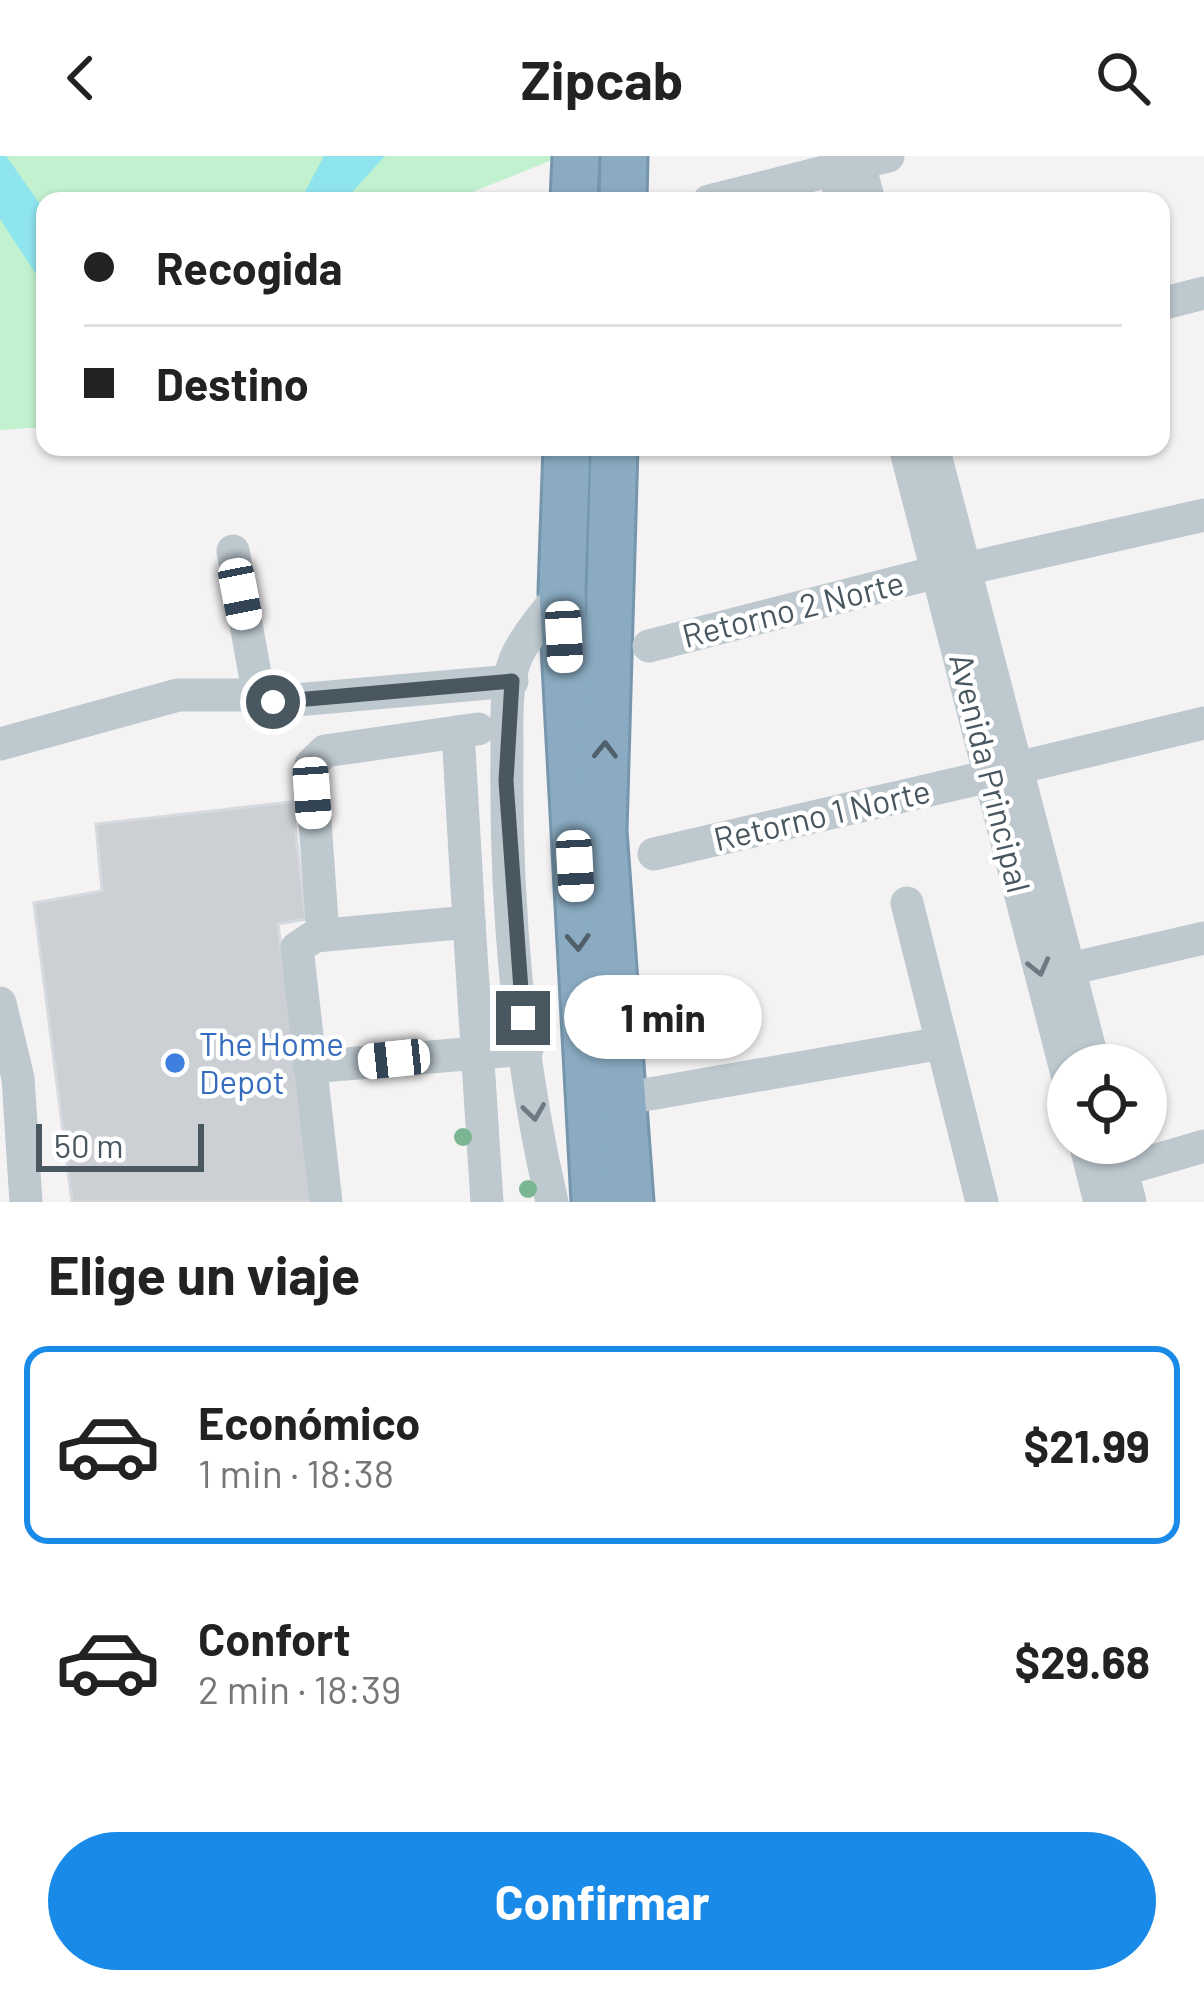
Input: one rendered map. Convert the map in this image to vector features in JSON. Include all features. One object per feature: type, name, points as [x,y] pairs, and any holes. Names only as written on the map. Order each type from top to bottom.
[{"type":"highway","points":[[567,456],[562,592],[596,1202]]},
{"type":"highway","points":[[614,456],[603,831],[630,1202]]},
{"type":"street","points":[[756,192],[856,173]]},
{"type":"street","points":[[1170,302],[1204,293]]},
{"type":"street","name":"Avenida Principal","points":[[922,456],[1031,877],[1062,1044]]},
{"type":"street","name":"Retorno 2 Norte","points":[[650,646],[951,570],[1204,515]]},
{"type":"street","points":[[232,551],[263,695]]},
{"type":"street","points":[[552,1202],[527,1049],[511,883],[507,725],[515,660],[562,592]]},
{"type":"street","points":[[0,744],[178,695],[263,695],[288,703],[512,681]]},
{"type":"street","name":"Retorno 1 Norte","points":[[654,854],[1204,723]]},
{"type":"street","points":[[323,935],[310,764],[315,757],[325,751],[507,725]]},
{"type":"street","points":[[458,732],[488,1202]]},
{"type":"street","name":"Avenida Principal","points":[[1031,877],[1070,969],[1089,1044]]},
{"type":"street","points":[[907,903],[982,1202]]},
{"type":"street","points":[[326,1202],[296,953],[302,943],[323,935],[470,922]]},
{"type":"street","points":[[1070,969],[1204,938]]},
{"type":"street","points":[[0,1004],[18,1078],[26,1202]]},
{"type":"street","points":[[621,1099],[942,1043]]},
{"type":"street","points":[[310,1067],[527,1049]]},
{"type":"street","points":[[1122,1172],[1204,1146]]},
{"type":"street","points":[[1090,1164],[1100,1202]]},
{"type":"green space","points":[[0,156],[562,156],[472,192],[36,192],[36,428],[0,430]]},
{"type":"water","points":[[0,156],[6,156],[36,198],[36,274],[0,219]]},
{"type":"water","points":[[324,156],[385,156],[352,192],[305,192]]},
{"type":"building","name":"The Home Depot","points":[[292,802],[306,919],[278,924],[314,1202],[72,1202],[34,903],[102,891],[96,824]]},
{"type":"place","name":"The Home Depot","points":[[175,1063]]},
{"type":"route","points":[[273,702],[512,681],[506,781],[523,1018]]}]
